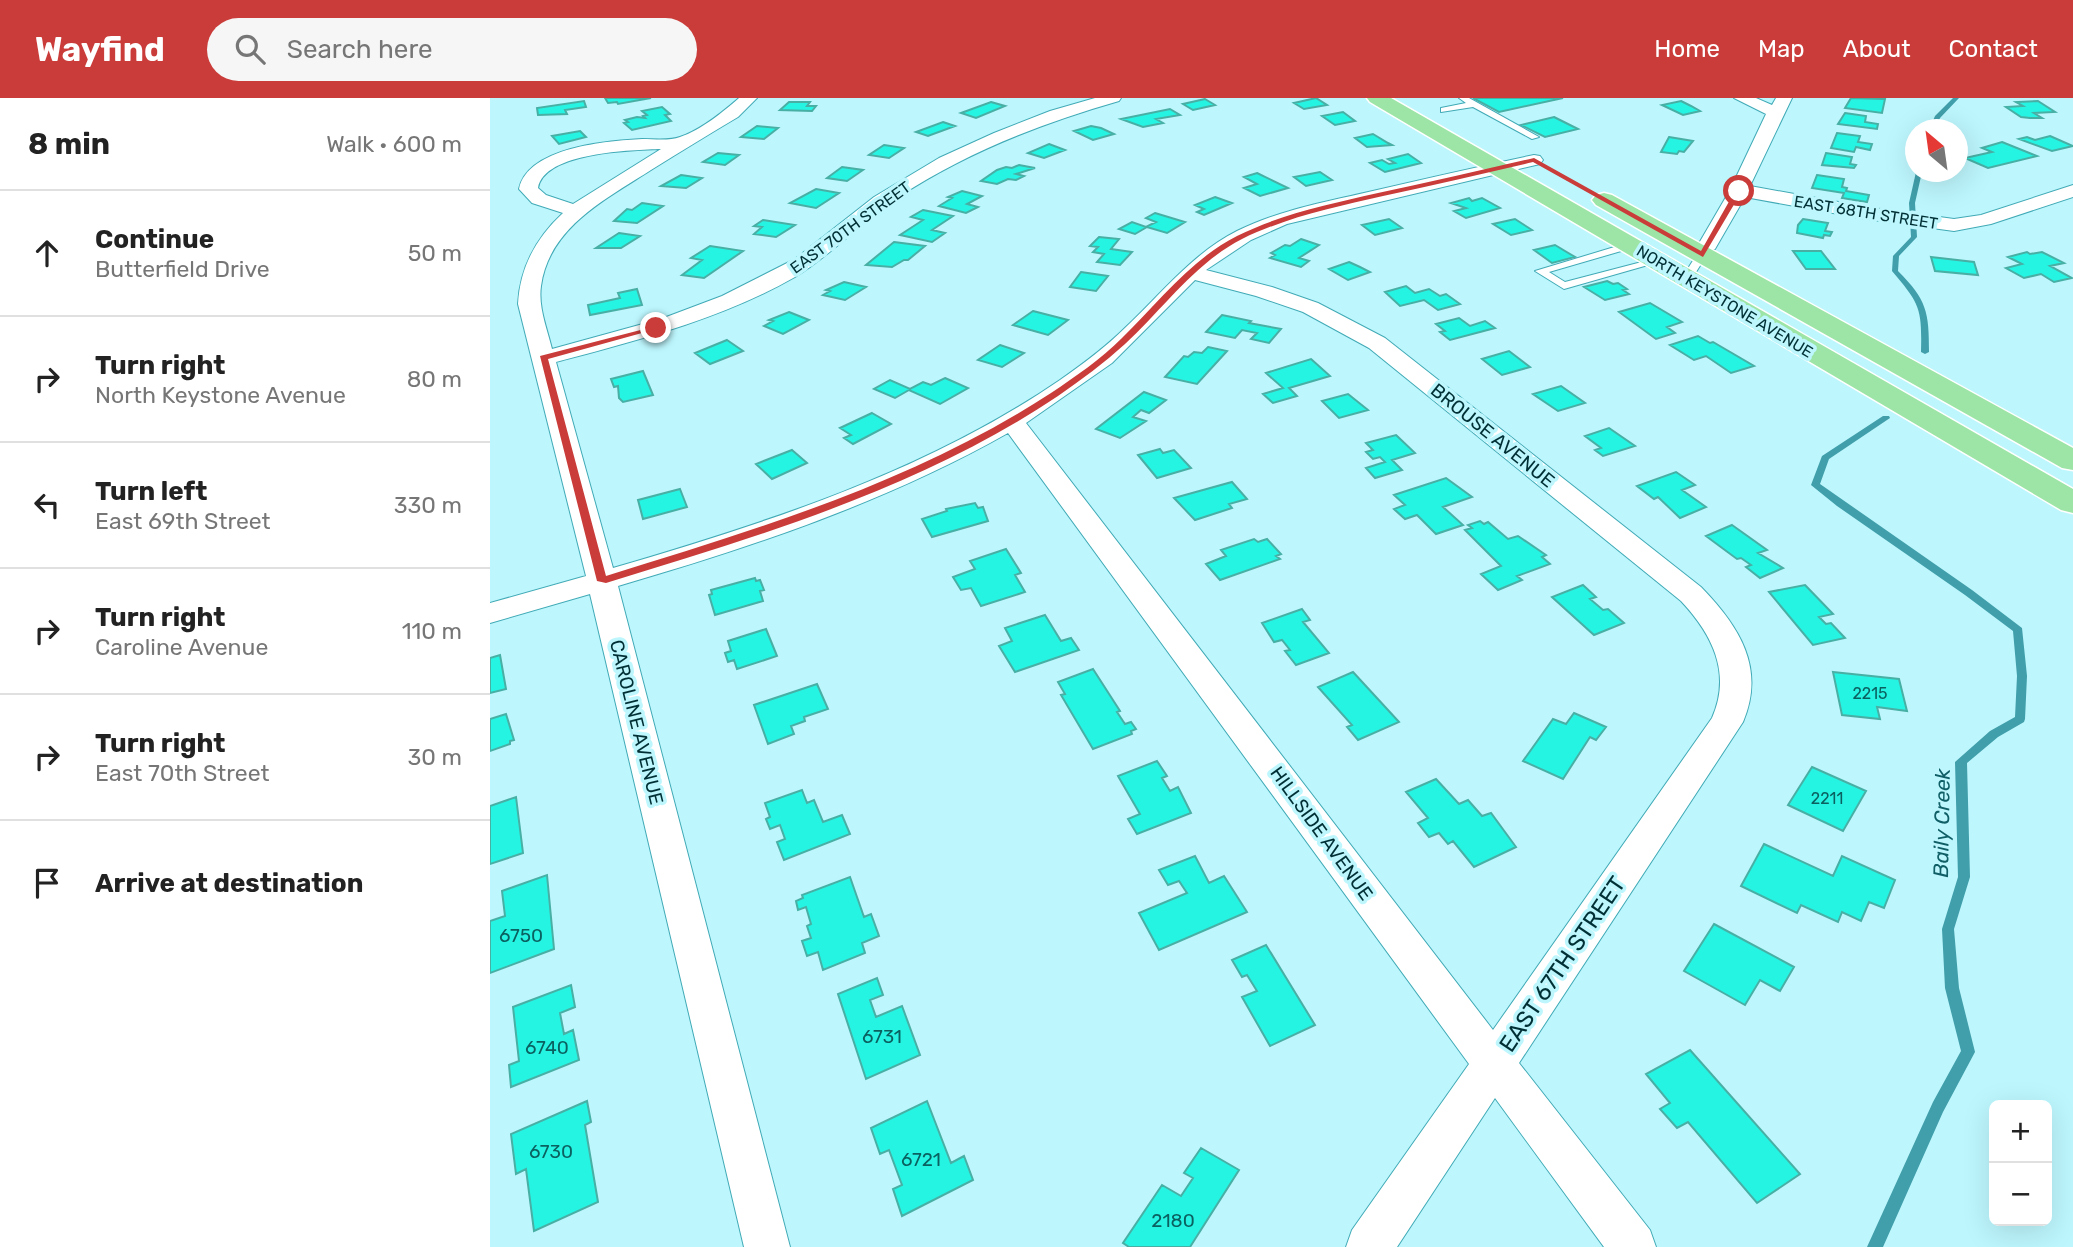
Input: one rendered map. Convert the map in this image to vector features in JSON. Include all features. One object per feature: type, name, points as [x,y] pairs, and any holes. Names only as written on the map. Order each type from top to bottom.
[{"type":"main road","name":"NORTH KEYSTONE AVENUE","points":[[1377,98],[2073,503]]},
{"type":"main road","points":[[1422,98],[1453,104],[1534,148],[1558,174]]},
{"type":"main road","name":"NORTH KEYSTONE AVENUE","points":[[1581,187],[1705,250],[1860,342],[2073,461]]},
{"type":"street","name":"CAROLINE AVENUE","points":[[748,98],[732,113],[576,211],[544,246],[530,281],[529,304],[602,581],[767,1247]]},
{"type":"street","name":"EAST 70TH STREET","points":[[543,358],[667,325],[738,297],[795,267],[862,215],[933,169],[1007,135],[1073,109],[1113,98]]},
{"type":"street","points":[[1705,250],[1739,191],[1779,105],[1742,98]]},
{"type":"street","name":"CAROLINE AVENUE","points":[[576,211],[533,195],[528,189],[530,179],[552,163],[584,152],[684,143]]},
{"type":"street","points":[[490,613],[714,548],[836,505],[931,464],[1010,421],[1061,389],[1110,353],[1190,273],[1238,239],[1289,217],[1498,168],[1534,148]]},
{"type":"street","name":"EAST 68TH STREET","points":[[1739,191],[1934,224],[1971,223],[2073,191]]},
{"type":"street","name":"BROUSE AVENUE","points":[[1190,273],[1248,286],[1301,303],[1342,322],[1377,343],[1697,600],[1718,624],[1729,644],[1736,674]]},
{"type":"street","name":"HILLSIDE AVENUE","points":[[1010,421],[1174,632],[1493,1065],[1633,1247]]},
{"type":"street","name":"EAST 67TH STREET","points":[[1369,1247],[1727,722],[1735,699],[1736,674]]},
{"type":"lane","points":[[1453,104],[1474,104],[1534,148]]},
{"type":"lane","points":[[1453,104],[1474,104]]},
{"type":"lane","points":[[1631,245],[1540,271],[1564,286],[1657,261]]},
{"type":"lane","points":[[1687,278],[1705,250]]},
{"type":"lane","points":[[1591,257],[1617,272]]},
{"type":"building","points":[[605,98],[651,98],[618,104],[608,103]]},
{"type":"building","points":[[1316,98],[1327,105],[1304,109],[1294,103]]},
{"type":"building","points":[[1473,98],[1563,98],[1499,112]]},
{"type":"building","points":[[1851,98],[1885,99],[1882,113],[1845,108]]},
{"type":"building","points":[[1205,99],[1215,105],[1193,110],[1183,104]]},
{"type":"building","points":[[584,101],[586,107],[565,110],[567,114],[538,115],[537,108]]},
{"type":"building","points":[[1681,101],[1700,111],[1683,115],[1662,105]]},
{"type":"building","points":[[2038,101],[2055,112],[2034,113],[2042,118],[2030,118],[2021,117],[2006,107],[2023,106],[2016,102]]},
{"type":"building","points":[[789,102],[810,102],[807,106],[816,106],[812,111],[780,110]]},
{"type":"building","points":[[991,102],[1005,106],[976,118],[961,113]]},
{"type":"building","points":[[662,107],[670,114],[665,115],[671,121],[632,130],[624,123],[628,122],[625,120],[637,117],[645,118],[643,116],[647,115],[642,111]]},
{"type":"building","points":[[1170,109],[1180,115],[1156,119],[1163,123],[1143,127],[1121,119]]},
{"type":"building","points":[[1343,112],[1355,121],[1335,125],[1322,116]]},
{"type":"building","points":[[1845,113],[1866,116],[1865,122],[1878,124],[1877,129],[1838,124]]},
{"type":"building","points":[[1554,117],[1578,129],[1545,137],[1521,125]]},
{"type":"building","points":[[943,122],[955,126],[928,136],[916,132]]},
{"type":"building","points":[[757,126],[778,128],[764,139],[741,137]]},
{"type":"building","points":[[1091,126],[1114,134],[1093,140],[1074,131]]},
{"type":"building","points":[[580,131],[586,137],[559,144],[552,136]]},
{"type":"building","points":[[1837,133],[1860,136],[1858,142],[1872,144],[1870,150],[1856,147],[1854,152],[1831,148]]},
{"type":"building","points":[[1373,134],[1392,145],[1367,147],[1355,138]]},
{"type":"building","points":[[2050,136],[2073,146],[2052,151],[2019,139],[2027,137],[2035,140]]},
{"type":"building","points":[[1669,137],[1693,141],[1684,152],[1661,152]]},
{"type":"building","points":[[2002,142],[2037,156],[1988,168],[1968,159],[1992,152],[1982,148]]},
{"type":"building","points":[[1049,144],[1065,150],[1044,158],[1028,153]]},
{"type":"building","points":[[884,145],[904,148],[889,158],[869,155]]},
{"type":"building","points":[[718,153],[739,155],[725,165],[703,162]]},
{"type":"building","points":[[1826,153],[1852,157],[1850,164],[1856,165],[1854,168],[1822,165]]},
{"type":"building","points":[[1408,154],[1421,163],[1385,172],[1370,163],[1382,160],[1389,164],[1395,163],[1388,159]]},
{"type":"building","points":[[1019,165],[1035,168],[1016,174],[1024,176],[1016,180],[1008,179],[997,184],[981,181],[997,170]]},
{"type":"building","points":[[842,167],[863,170],[847,181],[827,178]]},
{"type":"building","points":[[1320,172],[1332,180],[1306,186],[1294,177]]},
{"type":"building","points":[[1257,173],[1288,188],[1260,196],[1244,188],[1257,184],[1244,177]]},
{"type":"building","points":[[681,175],[702,178],[686,188],[661,186]]},
{"type":"building","points":[[1817,175],[1844,179],[1842,187],[1847,188],[1846,191],[1869,195],[1867,202],[1842,198],[1844,193],[1812,188]]},
{"type":"building","points":[[816,189],[839,193],[816,208],[790,203]]},
{"type":"building","points":[[962,191],[982,196],[967,204],[978,207],[966,213],[939,206],[952,198],[948,197]]},
{"type":"building","points":[[1215,197],[1232,203],[1204,215],[1197,212],[1204,209],[1195,205]]},
{"type":"building","points":[[1469,198],[1472,201],[1482,198],[1500,208],[1466,218],[1454,211],[1466,208],[1451,203]]},
{"type":"building","points":[[642,203],[663,206],[637,223],[614,221],[627,209],[632,210]]},
{"type":"building","points":[[923,210],[953,216],[932,230],[945,233],[932,242],[900,235],[923,220],[911,217]]},
{"type":"building","points":[[1155,213],[1185,222],[1167,233],[1147,227],[1135,234],[1119,229],[1132,222],[1146,227],[1156,222],[1146,218]]},
{"type":"building","points":[[1389,219],[1402,228],[1375,235],[1362,225]]},
{"type":"building","points":[[1515,219],[1532,230],[1511,235],[1493,224]]},
{"type":"building","points":[[1803,219],[1828,223],[1825,231],[1832,232],[1830,236],[1824,235],[1823,238],[1797,233],[1798,225]]},
{"type":"building","points":[[763,220],[795,225],[776,237],[754,234],[762,227],[754,226]]},
{"type":"building","points":[[619,233],[640,236],[621,248],[596,248]]},
{"type":"building","points":[[1099,237],[1119,239],[1111,249],[1132,252],[1120,265],[1097,262],[1104,254],[1093,252],[1098,247],[1090,246]]},
{"type":"building","points":[[1301,239],[1319,245],[1299,258],[1309,261],[1301,267],[1270,258],[1275,255],[1271,253]]},
{"type":"building","points":[[894,242],[925,246],[908,260],[892,267],[866,265]]},
{"type":"building","points":[[1555,245],[1575,257],[1552,263],[1534,250]]},
{"type":"building","points":[[710,246],[743,251],[704,278],[682,275],[702,260],[691,258]]},
{"type":"building","points":[[1793,251],[1821,251],[1835,269],[1806,269]]},
{"type":"building","points":[[2027,252],[2042,252],[2064,263],[2050,266],[2072,278],[2054,282],[2041,274],[2024,278],[2006,268],[2022,264],[2008,257]]},
{"type":"building","points":[[1931,257],[1974,262],[1978,275],[1935,271]]},
{"type":"building","points":[[1349,262],[1370,272],[1348,280],[1329,269]]},
{"type":"building","points":[[1081,272],[1108,276],[1096,291],[1070,287]]},
{"type":"building","points":[[1607,281],[1618,283],[1627,289],[1623,290],[1629,294],[1605,300],[1584,287]]},
{"type":"building","points":[[844,282],[866,287],[845,300],[823,295],[830,291],[826,290]]},
{"type":"building","points":[[1406,286],[1415,293],[1429,289],[1440,296],[1446,294],[1460,304],[1438,310],[1424,300],[1400,306],[1385,292]]},
{"type":"building","points":[[637,289],[642,305],[590,315],[588,305],[620,298],[618,293]]},
{"type":"building","points":[[1650,303],[1682,322],[1667,327],[1675,333],[1656,339],[1619,312]]},
{"type":"building","points":[[1033,311],[1068,320],[1048,335],[1013,325]]},
{"type":"building","points":[[789,312],[809,320],[783,334],[764,326],[773,321],[769,320]]},
{"type":"building","points":[[1222,315],[1281,329],[1269,343],[1251,339],[1257,333],[1242,330],[1235,338],[1206,332]]},
{"type":"building","points":[[1459,318],[1470,326],[1485,321],[1495,328],[1450,340],[1440,332],[1445,331],[1436,324]]},
{"type":"building","points":[[1698,336],[1754,366],[1731,373],[1706,356],[1694,360],[1670,345]]},
{"type":"building","points":[[727,340],[743,351],[710,364],[695,353]]},
{"type":"building","points":[[1000,345],[1024,353],[1002,367],[978,360]]},
{"type":"building","points":[[1208,347],[1227,351],[1197,384],[1165,377],[1184,356],[1188,357],[1194,352],[1202,353]]},
{"type":"building","points":[[1509,351],[1530,367],[1502,375],[1482,359]]},
{"type":"building","points":[[1311,359],[1330,376],[1289,388],[1297,396],[1273,403],[1263,394],[1283,388],[1266,373]]},
{"type":"building","points":[[643,371],[653,395],[623,402],[619,398],[618,386],[614,387],[611,379]]},
{"type":"building","points":[[945,378],[968,388],[940,404],[909,390],[895,398],[874,389],[890,380],[910,389],[923,382],[931,385]]},
{"type":"building","points":[[1561,386],[1585,403],[1558,411],[1533,394]]},
{"type":"building","points":[[1144,392],[1166,400],[1149,413],[1141,410],[1133,417],[1146,421],[1120,438],[1096,429]]},
{"type":"building","points":[[1348,394],[1368,410],[1339,418],[1322,401]]},
{"type":"building","points":[[872,413],[891,424],[853,444],[844,438],[851,435],[840,428]]},
{"type":"building","points":[[1609,428],[1635,446],[1603,456],[1595,450],[1601,448],[1585,436]]},
{"type":"building","points":[[1396,435],[1415,453],[1392,460],[1402,470],[1375,478],[1366,468],[1385,462],[1380,457],[1373,459],[1366,452],[1373,450],[1366,443]]},
{"type":"building","points":[[1160,449],[1163,453],[1174,450],[1191,468],[1157,478],[1138,455]]},
{"type":"building","points":[[792,450],[807,463],[772,479],[756,464]]},
{"type":"building","points":[[1676,472],[1695,485],[1682,490],[1706,507],[1680,518],[1658,497],[1654,499],[1637,486]]},
{"type":"building","points":[[1446,478],[1472,497],[1443,507],[1463,525],[1436,534],[1417,515],[1405,519],[1394,509],[1405,505],[1394,495]]},
{"type":"building","points":[[1232,482],[1247,499],[1229,504],[1232,508],[1195,520],[1174,498]]},
{"type":"building","points":[[680,489],[687,507],[643,519],[638,500]]},
{"type":"building","points":[[975,503],[978,508],[983,507],[988,521],[932,537],[922,519],[947,511],[946,509]]},
{"type":"building","points":[[1480,521],[1484,524],[1488,522],[1508,539],[1518,536],[1546,555],[1542,557],[1550,564],[1517,576],[1522,580],[1498,590],[1481,574],[1501,566],[1465,530],[1472,528],[1468,525]]},
{"type":"building","points":[[1732,525],[1767,550],[1758,553],[1783,568],[1760,578],[1746,567],[1751,565],[1741,558],[1737,559],[1706,536]]},
{"type":"building","points":[[1254,539],[1258,542],[1267,539],[1281,554],[1276,556],[1280,559],[1220,580],[1206,564],[1226,556],[1221,550]]},
{"type":"building","points":[[1006,549],[1021,573],[1015,575],[1025,592],[981,606],[971,588],[961,590],[953,577],[975,569],[970,561]]},
{"type":"building","points":[[755,578],[756,581],[760,580],[764,590],[760,591],[763,601],[715,615],[709,595],[712,594],[711,590]]},
{"type":"building","points":[[1583,585],[1596,597],[1590,599],[1603,610],[1608,609],[1624,623],[1594,635],[1552,597]]},
{"type":"building","points":[[1805,585],[1833,614],[1819,617],[1826,624],[1831,623],[1845,638],[1813,645],[1769,592]]},
{"type":"building","points":[[1302,609],[1310,620],[1303,622],[1329,653],[1296,665],[1285,651],[1290,650],[1282,640],[1274,642],[1262,623]]},
{"type":"building","points":[[1045,615],[1061,641],[1071,638],[1079,650],[1015,672],[999,646],[1012,641],[1005,628]]},
{"type":"building","points":[[766,629],[777,656],[737,669],[734,660],[728,662],[725,653],[731,651],[728,641]]},
{"type":"building","points":[[500,655],[506,689],[490,693],[490,658]]},
{"type":"building","points":[[1093,669],[1120,711],[1117,712],[1125,724],[1131,722],[1136,729],[1131,731],[1132,734],[1093,749],[1061,695],[1065,694],[1058,682]]},
{"type":"building","points":[[1353,672],[1399,722],[1358,740],[1347,727],[1352,725],[1318,687]]},
{"type":"building","points":[[1833,672],[1899,679],[1907,711],[1877,707],[1880,719],[1842,715]]},
{"type":"building","points":[[817,684],[828,709],[804,717],[805,721],[791,726],[794,734],[768,744],[754,705]]},
{"type":"building","points":[[1574,713],[1606,727],[1596,740],[1590,737],[1563,779],[1523,761],[1553,719],[1566,724]]},
{"type":"building","points":[[506,714],[514,740],[490,751],[490,719]]},
{"type":"building","points":[[1157,761],[1167,776],[1162,778],[1170,791],[1178,787],[1191,813],[1137,834],[1128,819],[1140,814],[1118,776]]},
{"type":"building","points":[[1812,767],[1866,791],[1843,831],[1788,805]]},
{"type":"building","points":[[1436,779],[1459,804],[1468,800],[1482,816],[1491,813],[1516,847],[1474,867],[1453,841],[1448,844],[1439,833],[1429,837],[1418,823],[1428,818],[1406,792]]},
{"type":"building","points":[[802,790],[807,803],[814,800],[823,822],[842,815],[850,834],[784,860],[777,842],[785,839],[780,825],[770,829],[766,819],[770,817],[765,803]]},
{"type":"building","points":[[516,797],[523,853],[490,864],[490,806]]},
{"type":"building","points":[[1764,844],[1833,876],[1842,856],[1895,880],[1884,908],[1869,902],[1861,921],[1842,912],[1838,922],[1801,905],[1797,913],[1741,886]]},
{"type":"building","points":[[1195,856],[1209,883],[1224,876],[1247,912],[1159,950],[1139,913],[1187,893],[1179,881],[1168,885],[1159,870]]},
{"type":"building","points":[[547,875],[554,949],[490,973],[490,921],[505,916],[502,891]]},
{"type":"building","points":[[850,877],[864,917],[871,914],[879,936],[862,943],[865,953],[823,970],[818,952],[807,956],[802,941],[811,938],[807,926],[811,924],[806,907],[798,910],[796,901],[803,898],[802,895]]},
{"type":"building","points":[[1714,924],[1794,967],[1780,991],[1760,980],[1745,1005],[1684,971]]},
{"type":"building","points":[[1266,945],[1315,1025],[1270,1046],[1242,997],[1257,991],[1247,975],[1242,977],[1232,960]]},
{"type":"building","points":[[877,978],[883,995],[870,1000],[876,1017],[902,1006],[920,1055],[866,1079],[838,994]]},
{"type":"building","points":[[571,985],[575,1007],[560,1013],[564,1034],[573,1030],[579,1060],[511,1087],[509,1065],[519,1061],[513,1007]]},
{"type":"building","points":[[1690,1050],[1800,1174],[1757,1203],[1688,1122],[1677,1128],[1660,1109],[1670,1103],[1646,1074]]},
{"type":"building","points":[[587,1101],[591,1122],[585,1125],[598,1202],[534,1231],[526,1169],[516,1174],[511,1134]]},
{"type":"building","points":[[927,1101],[951,1163],[964,1156],[973,1180],[902,1216],[893,1189],[902,1185],[889,1150],[880,1154],[871,1128]]},
{"type":"building","points":[[1201,1148],[1239,1170],[1190,1247],[1129,1247],[1123,1243],[1162,1185],[1181,1196],[1193,1178],[1184,1173]]},
{"type":"waterway","name":"Baily Creek","points":[[1936,119],[1956,98]]},
{"type":"waterway","name":"Baily Creek","points":[[1917,182],[1912,203],[1914,237],[1896,256],[1895,271],[1913,291],[1922,307],[1925,352]]},
{"type":"waterway","name":"Baily Creek","points":[[1875,1247],[1938,1107],[1968,1052],[1952,988],[1948,929],[1964,877],[1961,762],[1994,734],[2020,719],[2022,676],[2018,630],[1815,485],[1825,458],[1886,418]]},
{"type":"route","points":[[656,328],[543,358],[602,581],[714,548],[836,505],[973,443],[1054,395],[1097,363],[1122,342],[1190,273],[1216,252],[1251,232],[1289,217],[1534,160],[1703,254],[1739,191]]}]
